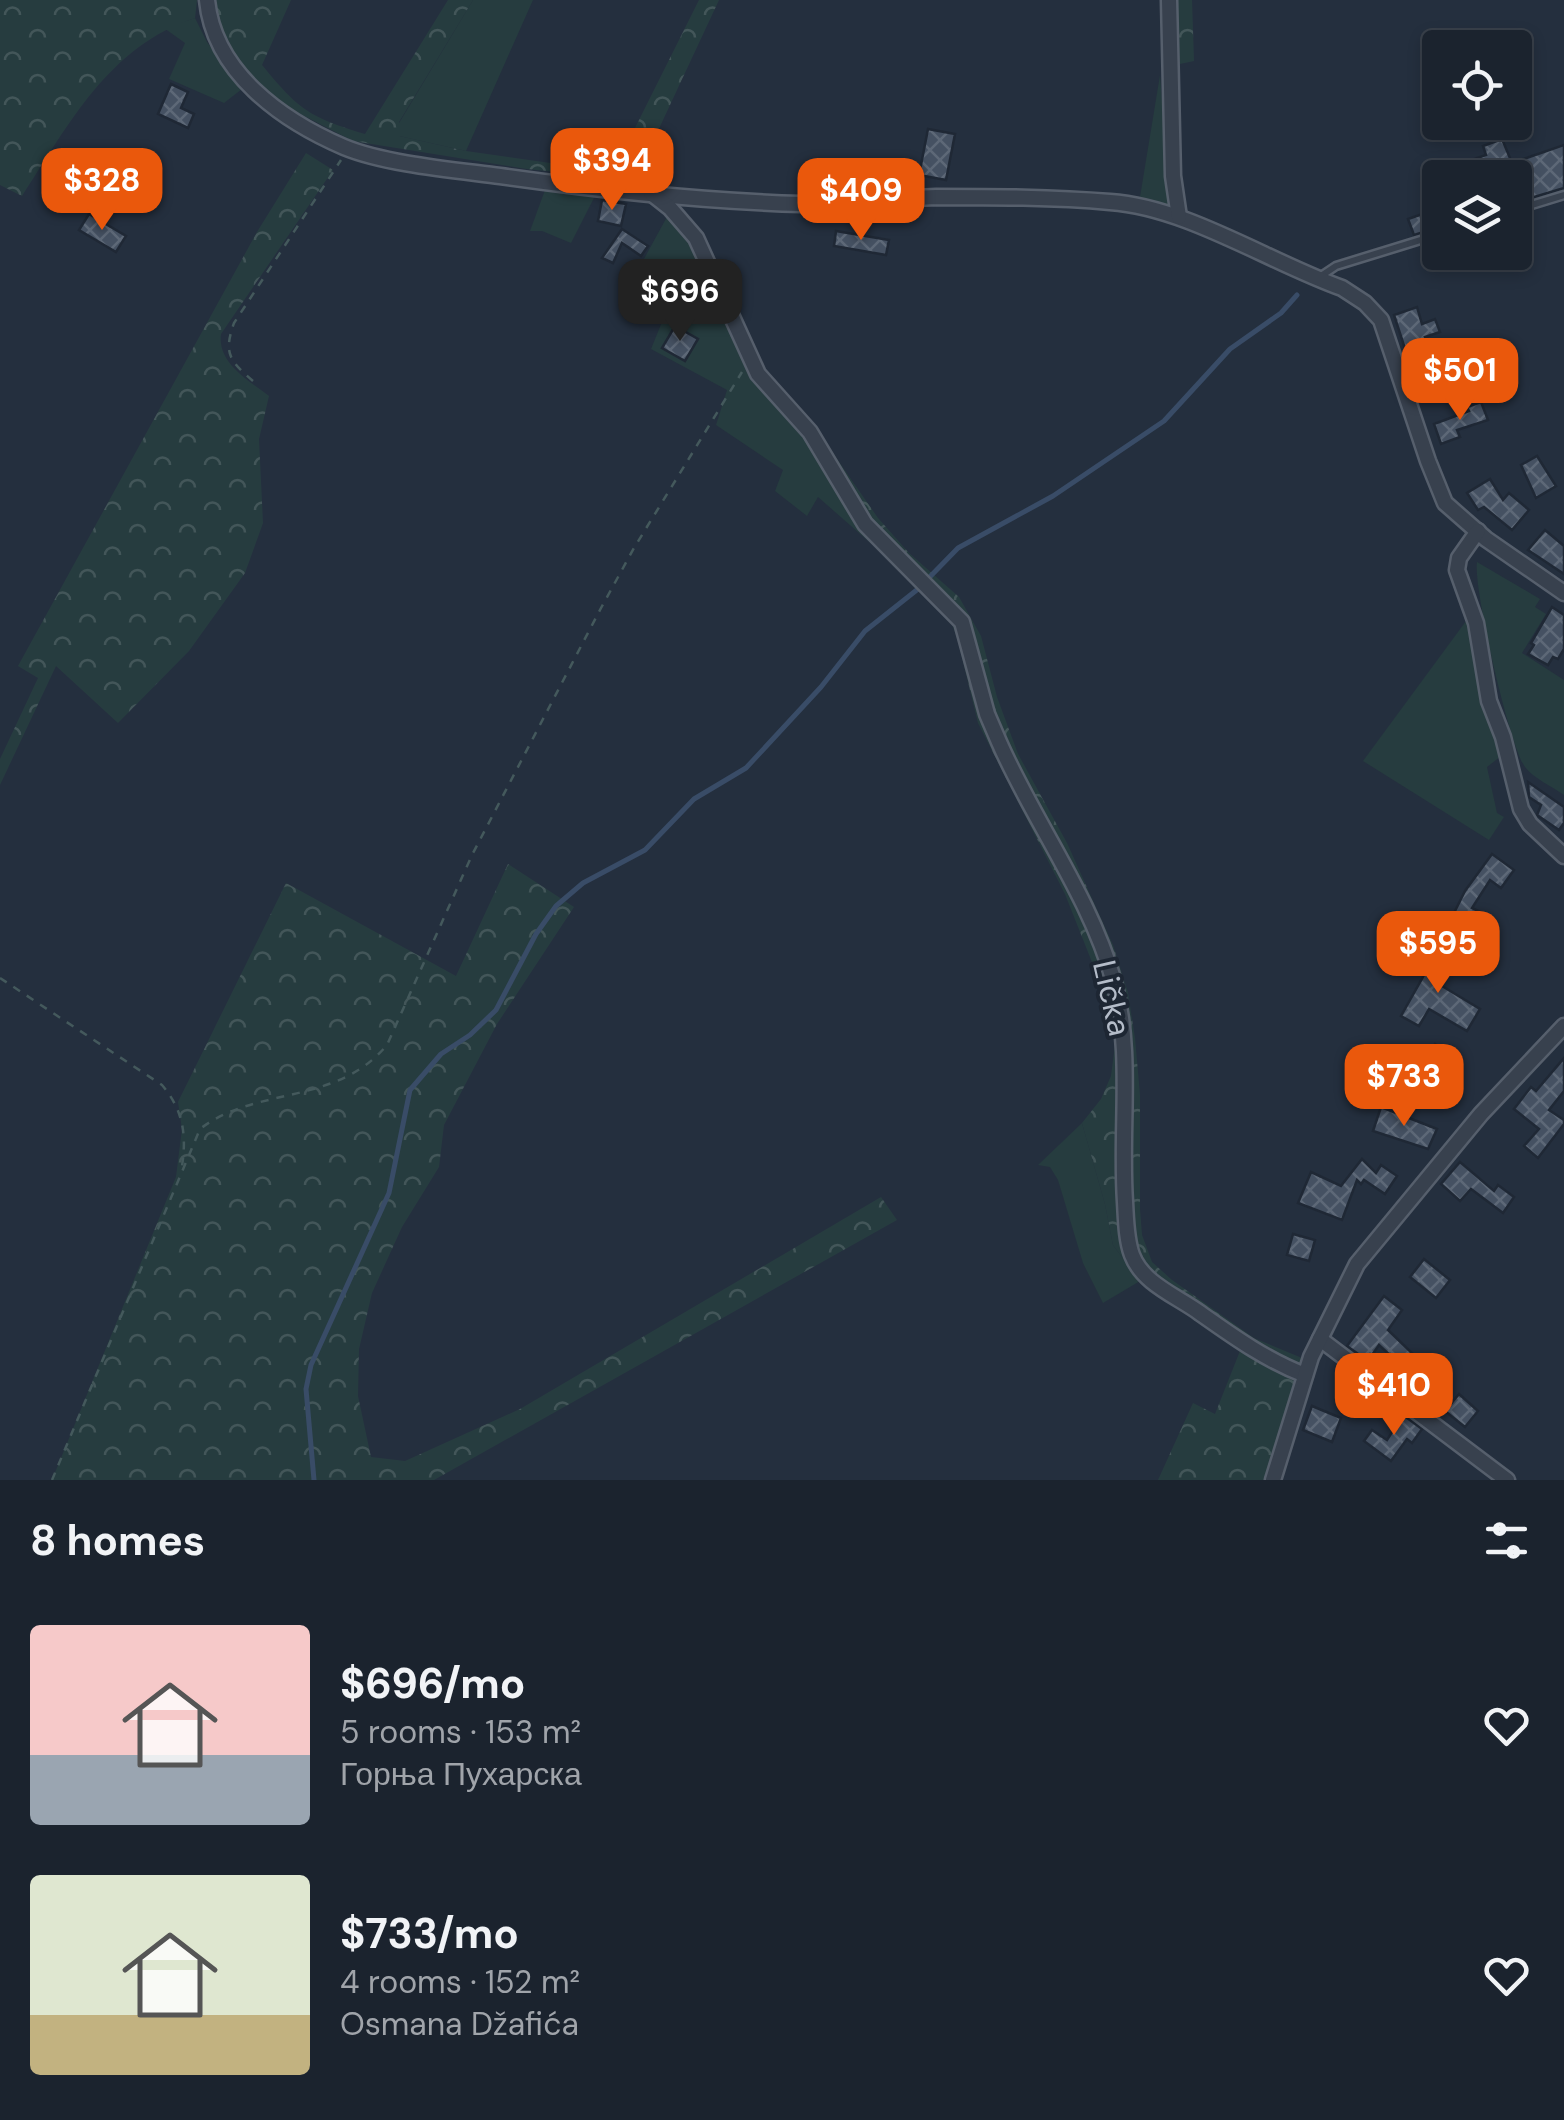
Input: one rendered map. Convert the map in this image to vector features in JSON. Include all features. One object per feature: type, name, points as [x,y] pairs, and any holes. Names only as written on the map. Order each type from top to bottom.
[{"type":"street","points":[[208,0],[210,27],[245,82],[269,105],[345,148],[466,171],[651,194],[803,204],[936,197],[1109,202],[1156,208],[1342,288],[1382,320],[1445,503],[1525,568],[1564,593]]},
{"type":"street","points":[[1169,0],[1173,176],[1178,217]]},
{"type":"street","name":"Lička","points":[[651,194],[684,224],[706,253],[758,374],[810,432],[865,524],[962,622],[987,714],[1092,924],[1112,976],[1124,1042],[1122,1151],[1132,1256],[1147,1277],[1162,1289],[1251,1349],[1305,1375]]},
{"type":"street","points":[[1478,531],[1460,558],[1457,570],[1476,623],[1489,701],[1511,763],[1521,809],[1530,824],[1564,856]]},
{"type":"street","points":[[1272,1480],[1305,1375],[1356,1264],[1481,1114],[1564,1026]]},
{"type":"street","points":[[1320,1339],[1507,1480]]},
{"type":"lane","points":[[1532,205],[1564,195]]},
{"type":"lane","points":[[1317,279],[1336,266],[1422,240]]},
{"type":"path","points":[[254,381],[234,364],[228,348],[234,323],[333,177],[345,148]]},
{"type":"path","points":[[52,1480],[200,1129],[217,1116],[338,1081],[370,1066],[388,1045],[466,867],[601,608],[750,357]]},
{"type":"path","points":[[0,978],[162,1085],[185,1127],[180,1178]]},
{"type":"green space","points":[[0,0],[197,0],[195,18],[138,48],[94,90],[22,196],[0,185]]},
{"type":"green space","points":[[213,0],[291,0],[262,65],[306,110],[365,134],[448,0],[473,0],[399,122],[399,136],[466,151],[613,172],[699,0],[719,0],[635,180],[527,169],[353,141],[281,104],[253,79],[220,35]]},
{"type":"green space","points":[[473,0],[533,0],[466,151],[399,136],[399,123]]},
{"type":"green space","points":[[1172,0],[1192,0],[1194,61],[1175,65]]},
{"type":"green space","points":[[195,18],[207,42],[242,89],[224,103],[169,79],[185,43],[164,28]]},
{"type":"green space","points":[[1160,75],[1170,208],[1138,209]]},
{"type":"green space","points":[[306,153],[333,170],[221,334],[229,362],[269,396],[259,439],[263,523],[245,573],[189,651],[118,723],[56,666],[0,785],[0,759],[38,678],[18,666],[257,232]]},
{"type":"green space","points":[[545,190],[595,196],[571,243],[542,231],[530,231]]},
{"type":"green space","points":[[674,204],[703,236],[713,266],[766,376],[811,421],[855,485],[859,533],[818,497],[807,516],[775,491],[783,470],[716,425],[727,390],[651,349],[670,302],[633,279]]},
{"type":"green space","points":[[855,485],[909,553],[959,597],[981,636],[1018,754],[1067,843],[1113,945],[1128,993],[1135,1038],[1140,1095],[1140,1209],[1142,1235],[1152,1262],[1254,1338],[1314,1363],[1280,1480],[1158,1480],[1193,1403],[1215,1414],[1240,1351],[1140,1281],[1113,1245],[1082,1123],[1101,1099],[1111,1076],[1115,1045],[1107,1000],[1065,894],[978,723],[950,618],[919,584],[859,533]]},
{"type":"green space","points":[[1477,562],[1540,599],[1535,607],[1546,614],[1522,653],[1564,680],[1564,795],[1529,771],[1518,754],[1486,633]]},
{"type":"green space","points":[[1469,617],[1505,753],[1487,767],[1497,813],[1504,817],[1489,840],[1363,761]]},
{"type":"green space","points":[[508,864],[574,907],[497,1024],[444,1125],[439,1167],[402,1227],[372,1293],[359,1349],[358,1396],[371,1457],[405,1461],[520,1409],[881,1197],[897,1220],[434,1480],[52,1480],[176,1177],[182,1129],[178,1102],[286,883],[456,976]]},
{"type":"green space","points":[[1082,1123],[1113,1245],[1140,1281],[1103,1303],[1083,1263],[1058,1180],[1050,1167],[1038,1165]]},
{"type":"building","points":[[171,84],[188,92],[181,108],[194,114],[188,128],[158,114]]},
{"type":"building","points":[[928,129],[955,134],[946,180],[919,175]]},
{"type":"building","points":[[1502,140],[1511,160],[1472,160],[1486,155],[1483,146]]},
{"type":"building","points":[[1564,145],[1564,188],[1532,198],[1532,160],[1521,160]]},
{"type":"building","points":[[602,200],[626,204],[621,226],[598,221]]},
{"type":"building","points":[[89,214],[126,236],[116,252],[79,230]]},
{"type":"building","points":[[1422,214],[1422,233],[1414,235],[1408,219]]},
{"type":"building","points":[[622,229],[648,246],[641,256],[622,243],[613,263],[602,258]]},
{"type":"building","points":[[836,231],[889,240],[886,255],[834,246]]},
{"type":"building","points":[[1417,307],[1422,324],[1435,319],[1440,332],[1425,337],[1434,359],[1411,367],[1394,315]]},
{"type":"building","points":[[675,326],[698,339],[685,361],[662,348]]},
{"type":"building","points":[[1481,402],[1488,420],[1457,430],[1460,437],[1441,444],[1434,424],[1469,411],[1467,407]]},
{"type":"building","points":[[1537,456],[1556,486],[1536,498],[1521,465]]},
{"type":"building","points":[[1490,479],[1503,500],[1509,493],[1529,510],[1512,530],[1484,507],[1478,510],[1467,493]]},
{"type":"building","points":[[1545,530],[1564,546],[1564,574],[1528,550]]},
{"type":"building","points":[[1552,607],[1564,615],[1564,649],[1548,665],[1528,654]]},
{"type":"building","points":[[1528,782],[1564,807],[1564,823],[1559,830],[1537,815],[1541,805],[1529,797]]},
{"type":"building","points":[[1492,854],[1514,870],[1501,888],[1490,880],[1472,908],[1491,917],[1476,946],[1492,953],[1483,973],[1454,959],[1467,933],[1449,923],[1465,891]]},
{"type":"building","points":[[1421,950],[1451,962],[1442,986],[1480,1009],[1467,1031],[1429,1009],[1419,1026],[1401,1016],[1428,968],[1416,963]]},
{"type":"building","points":[[1435,1044],[1458,1058],[1447,1077],[1424,1064]]},
{"type":"building","points":[[1564,1058],[1564,1091],[1549,1110],[1564,1124],[1538,1158],[1524,1146],[1539,1129],[1514,1109],[1531,1087],[1536,1091]]},
{"type":"building","points":[[1381,1107],[1437,1129],[1428,1149],[1373,1131]]},
{"type":"building","points":[[1362,1159],[1376,1173],[1381,1165],[1397,1176],[1385,1194],[1364,1180],[1361,1184],[1357,1180],[1342,1220],[1298,1203],[1311,1172],[1341,1186]]},
{"type":"building","points":[[1460,1162],[1494,1191],[1498,1185],[1514,1197],[1503,1213],[1471,1189],[1460,1201],[1441,1184]]},
{"type":"building","points":[[1293,1234],[1315,1240],[1309,1261],[1287,1255]]},
{"type":"building","points":[[1424,1259],[1450,1280],[1436,1298],[1410,1277]]},
{"type":"building","points":[[1384,1296],[1402,1310],[1388,1330],[1413,1354],[1410,1356],[1438,1378],[1426,1393],[1405,1377],[1409,1373],[1379,1345],[1368,1361],[1347,1346]]},
{"type":"building","points":[[1459,1394],[1478,1411],[1465,1427],[1445,1411]]},
{"type":"building","points":[[1312,1406],[1341,1418],[1332,1442],[1303,1430]]},
{"type":"building","points":[[1403,1415],[1422,1429],[1412,1443],[1407,1439],[1391,1461],[1364,1441],[1372,1430],[1387,1440]]},
{"type":"waterway","points":[[314,1480],[306,1389],[311,1365],[389,1193],[410,1090],[441,1054],[470,1035],[496,1010],[536,934],[556,906],[583,883],[645,850],[694,799],[746,768],[821,687],[865,631],[918,589],[958,548],[1053,496],[1164,421],[1230,349],[1281,313],[1297,295]]}]
